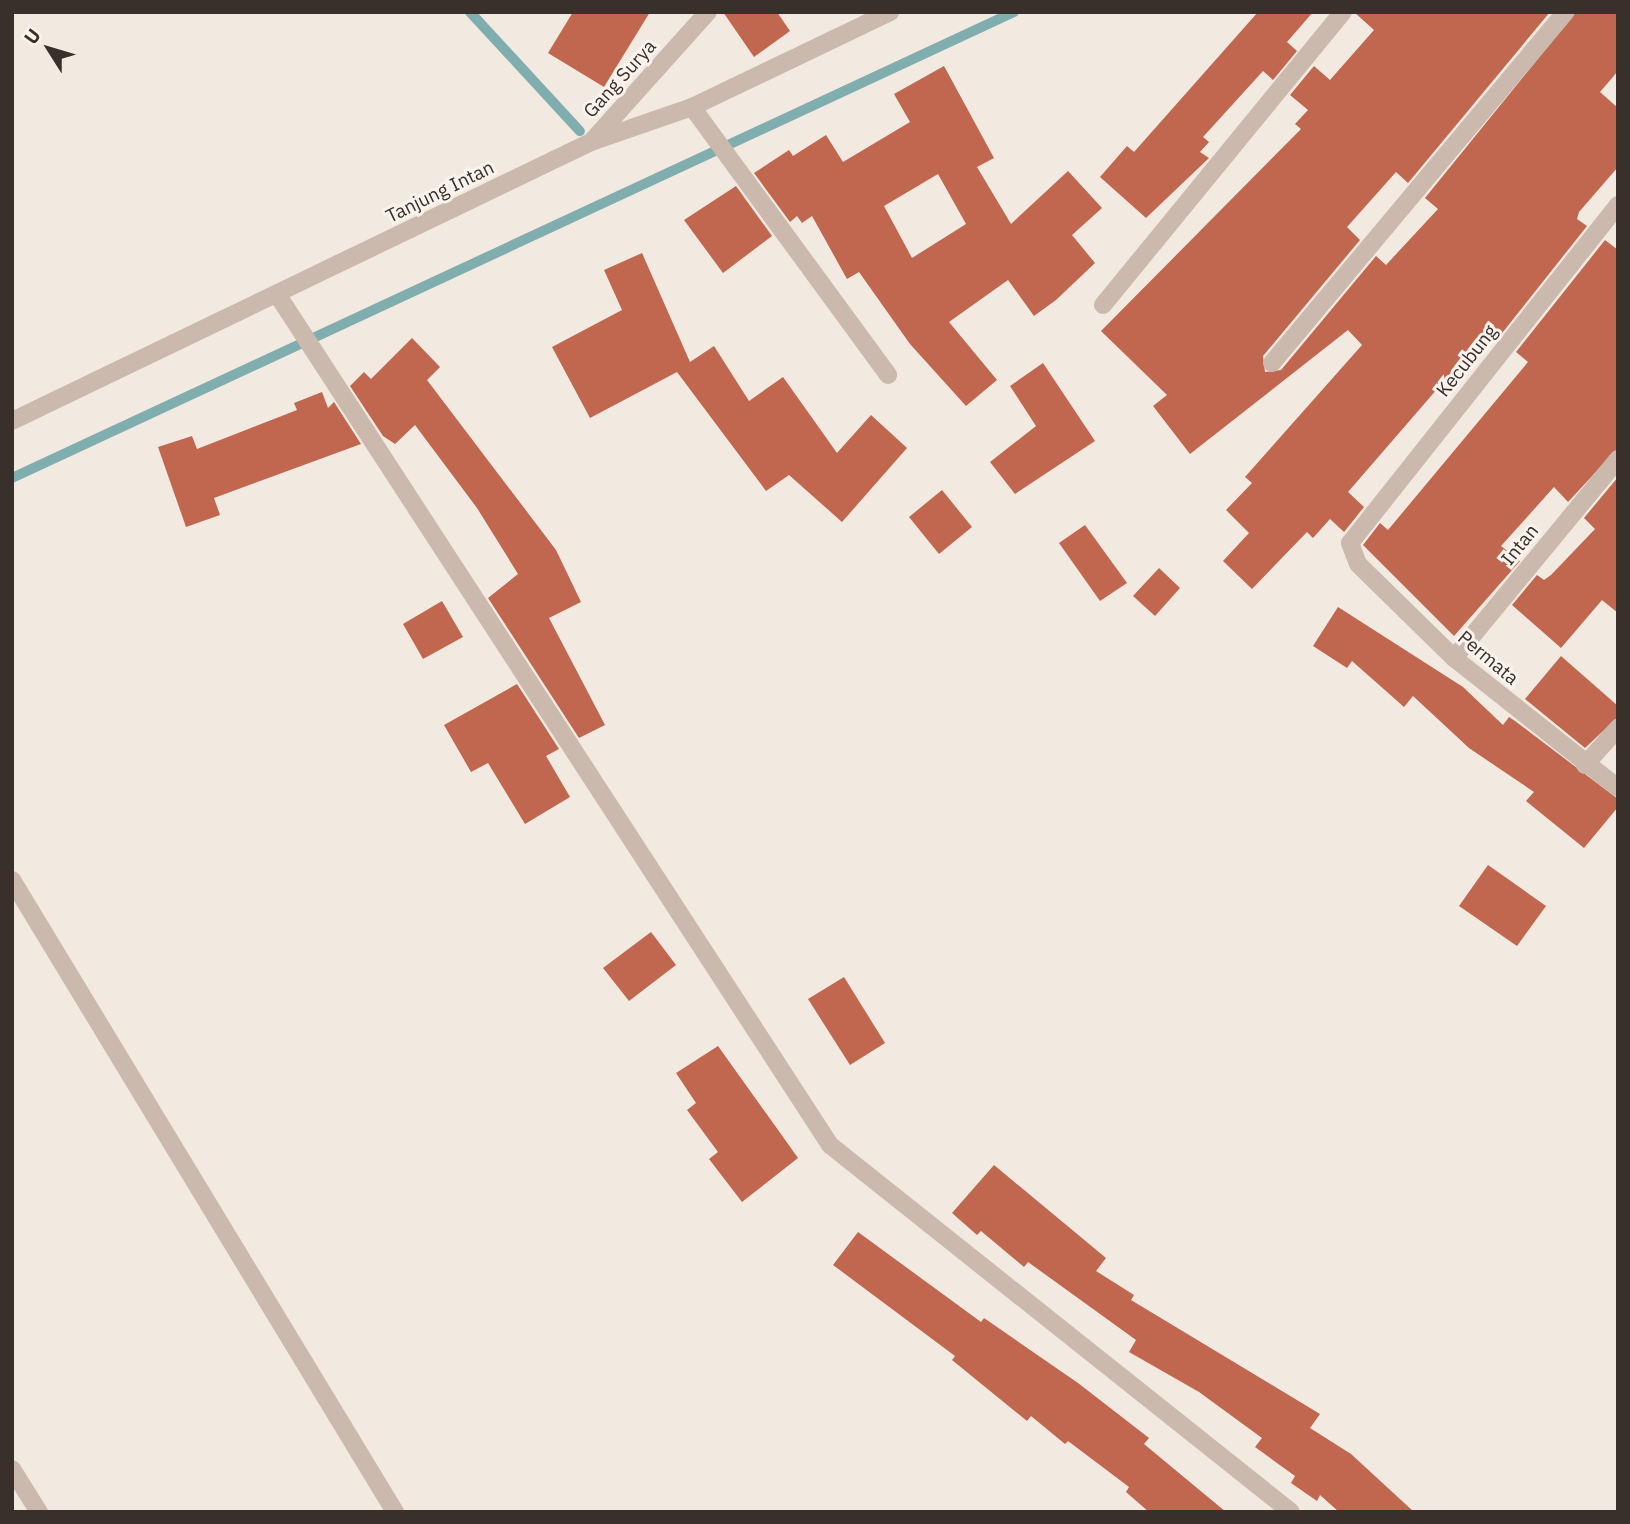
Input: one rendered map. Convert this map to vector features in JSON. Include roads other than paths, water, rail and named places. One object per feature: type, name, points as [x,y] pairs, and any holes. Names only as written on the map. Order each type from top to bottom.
[{"type":"street","name":"Gang Surya","points":[[591,142],[708,12]]},
{"type":"street","name":"Tanjung Intan","points":[[12,421],[591,142],[692,107],[890,12]]},
{"type":"street","points":[[1103,305],[1343,12]]},
{"type":"street","points":[[1272,363],[1565,12]]},
{"type":"street","points":[[692,107],[888,376]]},
{"type":"street","name":"Kecubung","points":[[1350,543],[1618,205]]},
{"type":"street","points":[[277,294],[830,1145],[1291,1512]]},
{"type":"street","name":"Intan","points":[[1454,658],[1618,460]]},
{"type":"street","name":"Permata","points":[[1350,543],[1358,564],[1454,658],[1585,765],[1618,788]]},
{"type":"street","points":[[1585,765],[1618,728]]},
{"type":"street","points":[[12,880],[395,1512]]},
{"type":"street","points":[[12,1469],[39,1512]]},
{"type":"waterway","points":[[470,12],[580,131]]},
{"type":"waterway","points":[[12,478],[1014,12]]}]
